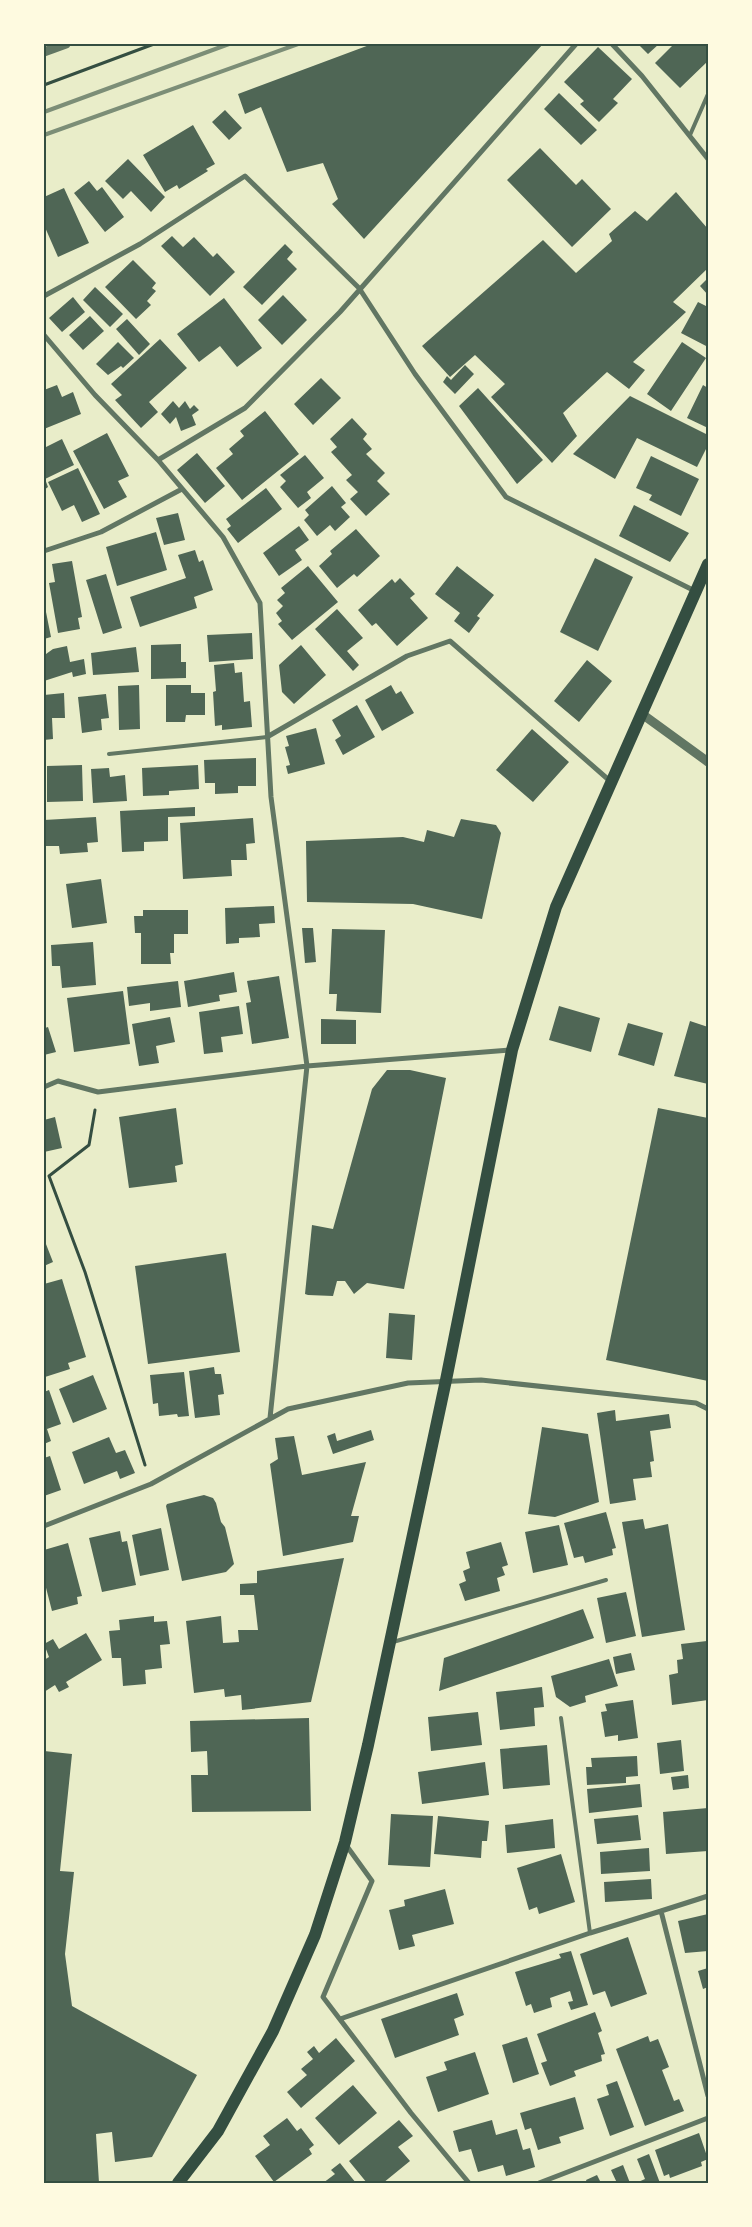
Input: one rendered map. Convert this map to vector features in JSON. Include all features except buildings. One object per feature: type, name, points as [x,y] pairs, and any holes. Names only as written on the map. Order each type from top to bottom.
[{"type":"main road","points":[[178,2183],[218,2130],[273,2031],[315,1935],[344,1842],[391,1643],[397,1603],[446,1380],[512,1050],[556,907],[708,564]]},
{"type":"street","points":[[44,52],[66,44]]},
{"type":"street","points":[[158,460],[245,408],[340,312],[359,288],[576,44]]},
{"type":"street","points":[[612,44],[690,135],[708,159]]},
{"type":"street","points":[[44,296],[140,244],[245,176],[359,288],[415,374],[506,497],[695,591]]},
{"type":"street","points":[[44,335],[95,395],[158,460],[222,538],[260,602],[271,797],[307,1066],[270,1418]]},
{"type":"street","points":[[44,551],[101,532],[182,489]]},
{"type":"street","points":[[267,737],[406,656],[450,641],[611,782]]},
{"type":"street","points":[[642,714],[708,762]]},
{"type":"street","points":[[44,1087],[58,1081],[98,1092],[307,1066],[512,1050]]},
{"type":"street","points":[[44,1526],[151,1484],[288,1409],[408,1382],[481,1380],[696,1403],[708,1409]]},
{"type":"street","points":[[344,1842],[372,1881],[323,1997],[411,2113],[469,2183]]},
{"type":"street","points":[[340,2019],[590,1933],[708,1896]]},
{"type":"street","points":[[660,1911],[708,2096]]},
{"type":"street","points":[[539,2183],[708,2118]]},
{"type":"lane","points":[[690,135],[708,94]]},
{"type":"lane","points":[[109,754],[267,737]]},
{"type":"lane","points":[[391,1643],[606,1580]]},
{"type":"lane","points":[[561,1718],[590,1933]]},
{"type":"path","points":[[44,85],[154,44]]},
{"type":"path","points":[[98,1092],[89,1145],[49,1176],[85,1272],[141,1452]]},
{"type":"railway","points":[[44,112],[229,44]]},
{"type":"railway","points":[[44,135],[298,44]]}]
